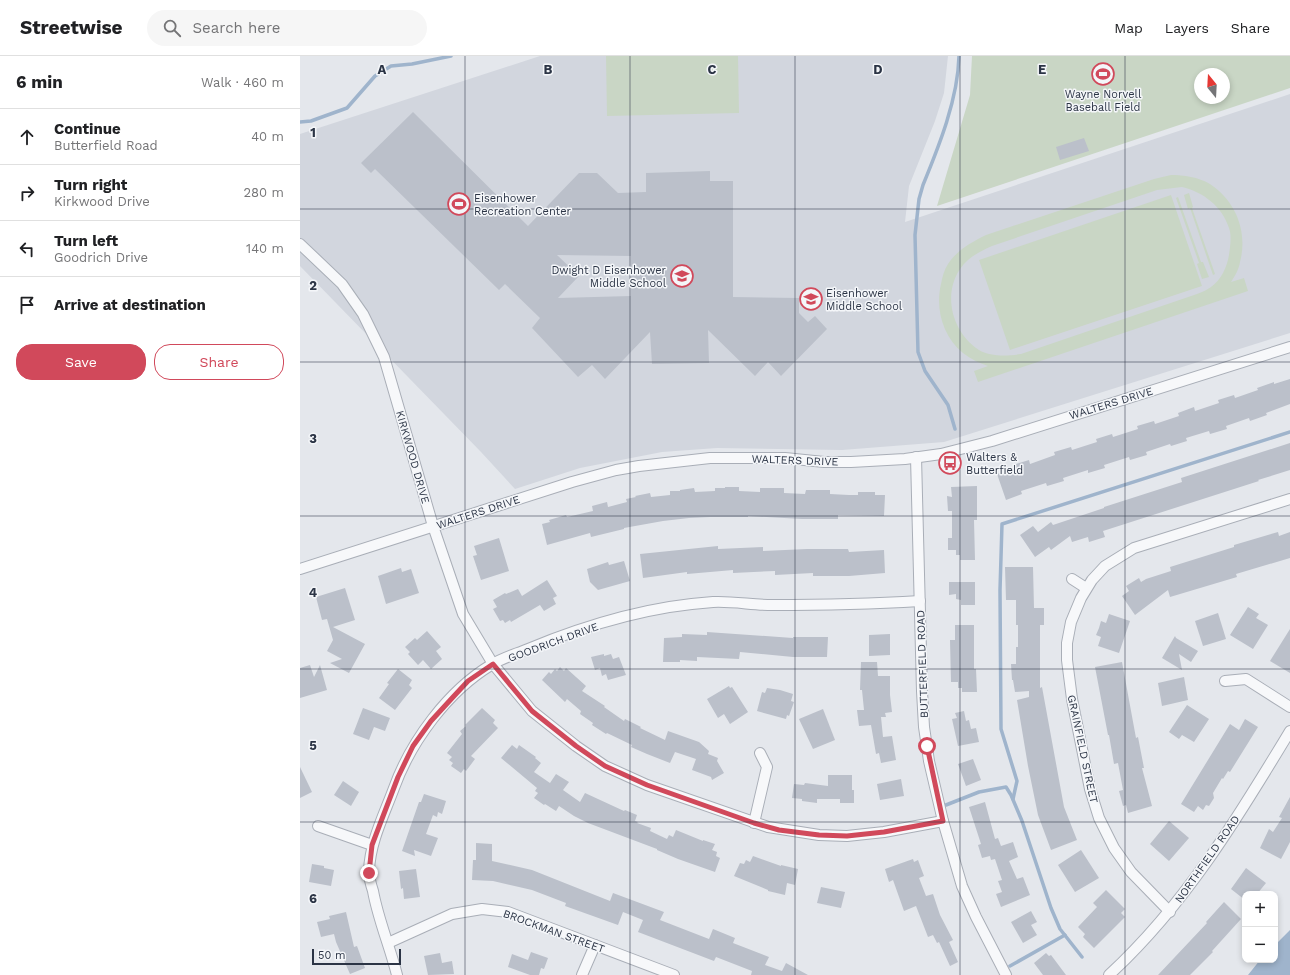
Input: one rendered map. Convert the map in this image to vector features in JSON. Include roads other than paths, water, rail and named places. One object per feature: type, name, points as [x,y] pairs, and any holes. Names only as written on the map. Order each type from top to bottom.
[{"type":"street","name":"KIRKWOOD DRIVE","points":[[300,244],[342,284],[363,314],[384,357],[433,526],[463,614],[493,664],[532,711],[576,746],[605,766],[650,786],[754,823],[779,830],[819,835],[847,836],[884,832],[943,821]]},
{"type":"street","name":"WALTERS DRIVE","points":[[300,569],[572,482],[616,470],[652,464],[710,458],[785,458],[824,462],[851,462],[916,457],[954,451],[992,441],[1290,347]]},
{"type":"street","name":"BUTTERFIELD ROAD","points":[[916,457],[921,677],[924,727],[929,761],[943,821],[962,886],[1006,975]]},
{"type":"street","name":"GRAINFIELD STREET","points":[[1170,912],[1131,872],[1114,848],[1099,818],[1090,789],[1072,700],[1067,660],[1067,643],[1071,622],[1086,588],[1105,566],[1134,548],[1290,499]]},
{"type":"street","points":[[1072,579],[1086,588]]},
{"type":"street","name":"GOODRICH DRIVE","points":[[397,975],[375,903],[369,873],[372,845],[398,777],[413,746],[431,721],[468,681],[493,664],[577,631],[628,616],[675,606],[715,602],[824,605],[920,601]]},
{"type":"street","points":[[1225,681],[1246,679],[1290,707]]},
{"type":"street","name":"NORTHFIELD ROAD","points":[[1109,975],[1131,955],[1170,912],[1203,869],[1251,796],[1290,731]]},
{"type":"street","points":[[754,823],[767,767],[760,753]]},
{"type":"street","points":[[318,826],[372,845]]},
{"type":"street","name":"BROCKMAN STREET","points":[[388,943],[452,914],[482,909],[508,912],[674,975]]},
{"type":"street","points":[[582,975],[595,945]]},
{"type":"water","points":[[1290,930],[1290,975],[1248,975],[1258,963],[1278,963],[1278,942]]},
{"type":"waterway","points":[[300,122],[311,121],[347,108],[375,76],[391,66],[412,64],[451,56]]},
{"type":"waterway","points":[[955,429],[948,405],[925,371],[918,352],[915,235],[919,199],[947,122],[955,89],[959,56]]},
{"type":"waterway","points":[[1013,799],[1017,781],[1001,729],[1000,590],[1002,524],[1290,432]]},
{"type":"waterway","points":[[946,805],[979,792],[1006,787],[1022,821],[1051,908],[1060,929],[1082,957]]},
{"type":"waterway","points":[[1010,966],[1065,935]]},
{"type":"place","name":"Wayne Norvell Baseball Field","points":[[1103,74]]},
{"type":"place","name":"Eisenhower Recreation Center","points":[[459,204]]},
{"type":"place","name":"Dwight D Eisenhower Middle School","points":[[682,276]]},
{"type":"place","name":"Eisenhower Middle School","points":[[811,299]]},
{"type":"place","name":"Walters & Butterfield","points":[[950,463]]}]
